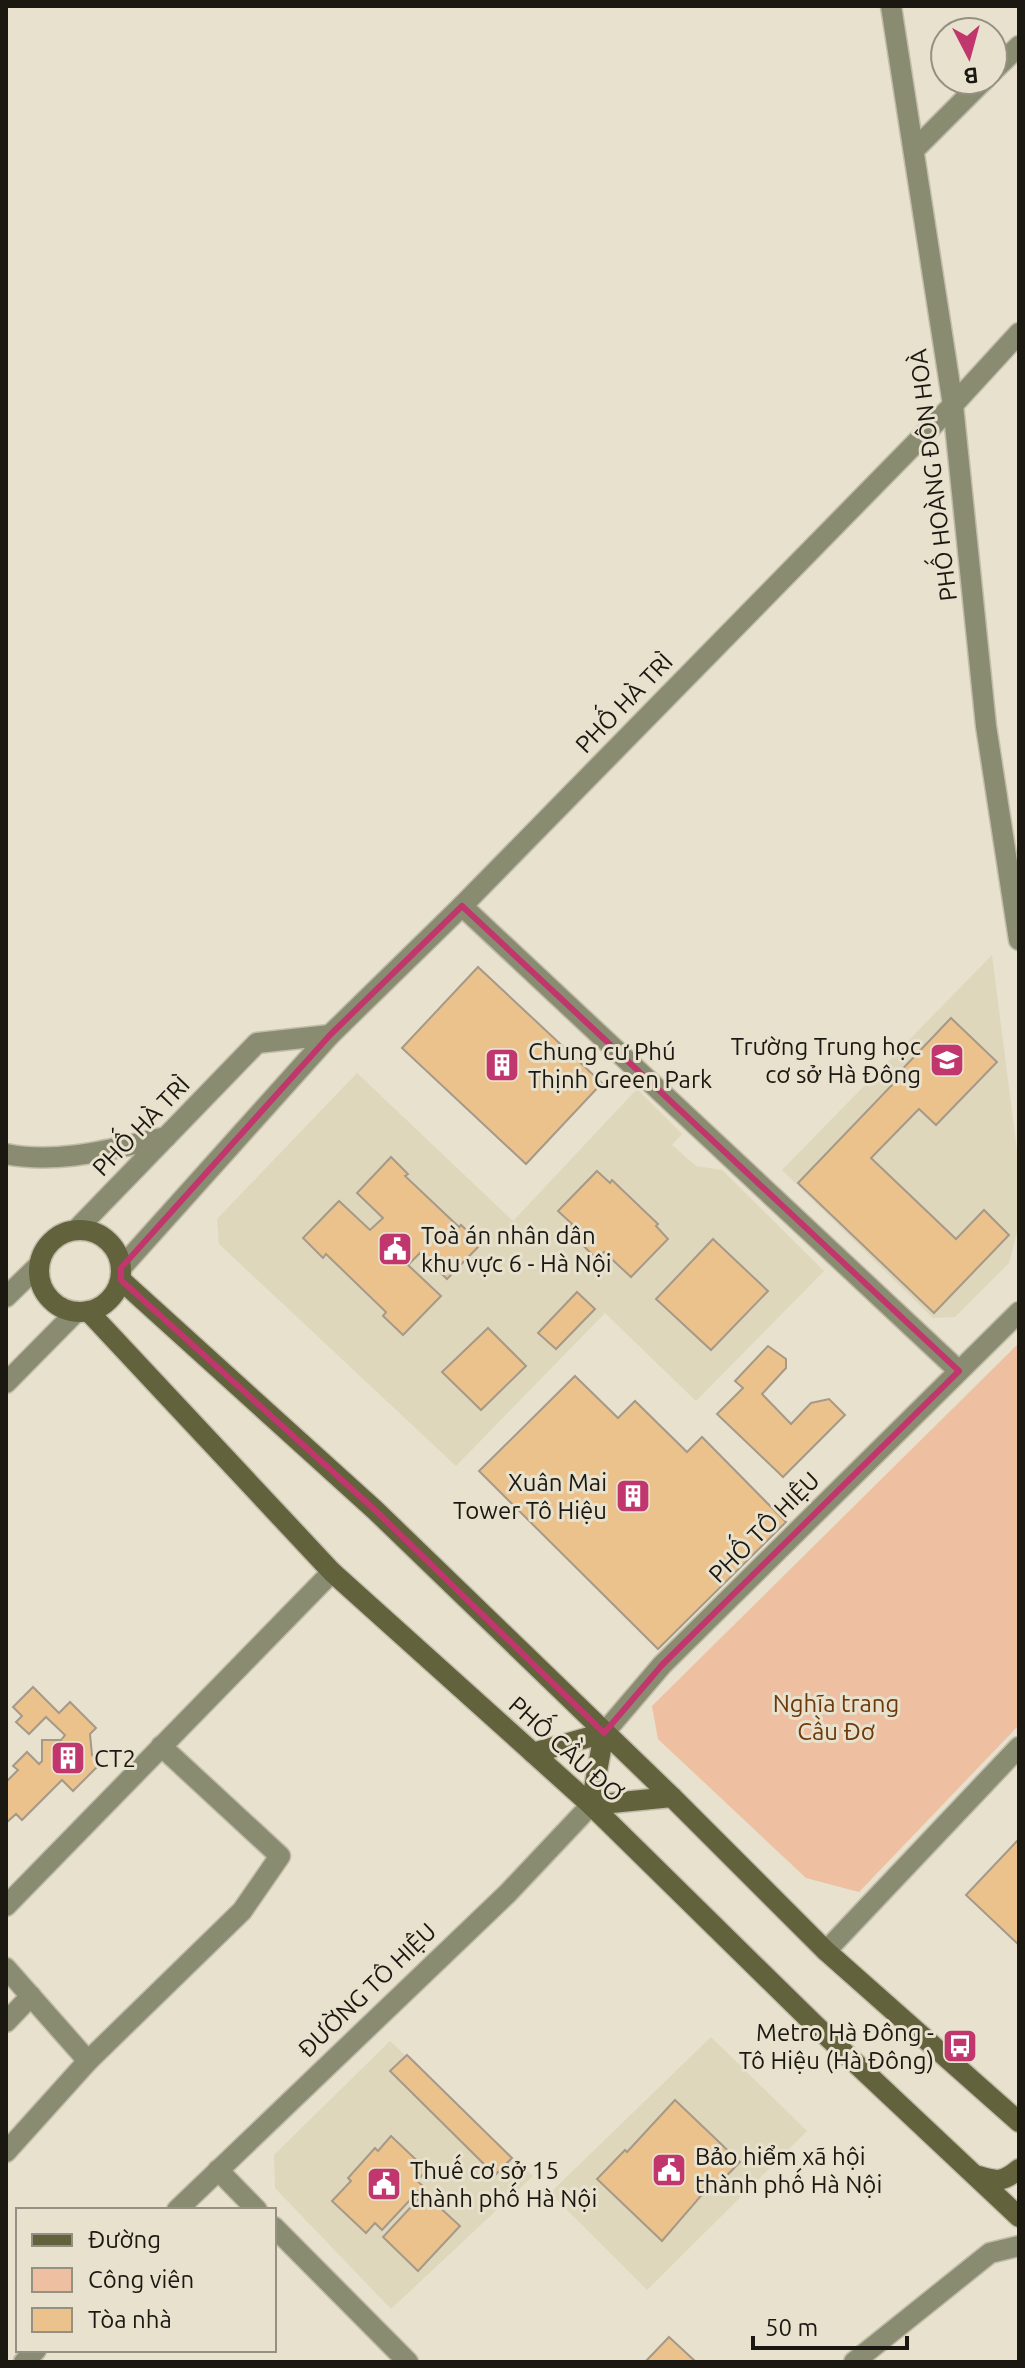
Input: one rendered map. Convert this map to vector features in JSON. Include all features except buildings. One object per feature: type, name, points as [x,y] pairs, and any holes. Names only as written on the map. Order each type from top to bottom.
[{"type":"main road","points":[[77,1229],[90,1231],[112,1244],[119,1255],[121,1274],[109,1301],[82,1312],[53,1303],[39,1279],[39,1265],[43,1252],[52,1240],[77,1229]]},
{"type":"main road","name":"PHỐ CẦU ĐƠ","points":[[121,1274],[375,1510],[672,1797],[826,1951],[1019,2122]]},
{"type":"main road","name":"PHỐ CẦU ĐƠ","points":[[82,1312],[332,1572],[591,1805],[1019,2217]]},
{"type":"main road","points":[[533,1753],[604,1733],[591,1805],[672,1797]]},
{"type":"main road","points":[[971,2174],[997,2181],[1008,2178],[1019,2169]]},
{"type":"street","name":"PHỐ HOÀNG ĐÔN HOÀ","points":[[891,6],[953,405],[986,726],[1019,940]]},
{"type":"street","points":[[915,149],[968,96]]},
{"type":"street","name":"PHỐ HÀ TRÌ","points":[[121,1274],[330,1035],[462,906],[953,405],[1019,333]]},
{"type":"street","points":[[462,906],[959,1371]]},
{"type":"street","name":"PHỐ HÀ TRÌ","points":[[77,1229],[257,1043],[330,1035]]},
{"type":"street","points":[[6,1154],[25,1158],[85,1154],[166,1137]]},
{"type":"street","points":[[6,1297],[39,1265]]},
{"type":"street","points":[[6,1383],[82,1312]]},
{"type":"street","name":"PHỐ TÔ HIỆU","points":[[604,1733],[662,1665],[1019,1312]]},
{"type":"street","points":[[6,1906],[332,1572]]},
{"type":"street","points":[[6,2152],[88,2061],[242,1911],[280,1856],[161,1746]]},
{"type":"street","points":[[826,1951],[1019,1747]]},
{"type":"street","name":"ĐƯỜNG TÔ HIỆU","points":[[179,2208],[508,1893],[591,1805]]},
{"type":"street","points":[[6,1968],[88,2061]]},
{"type":"street","points":[[6,2022],[31,1996]]},
{"type":"street","points":[[218,2170],[255,2208]]},
{"type":"street","points":[[276,2229],[408,2362]]},
{"type":"street","points":[[854,2362],[990,2253],[1019,2246]]},
{"type":"highlighted area","points":[[462,906],[959,1371],[662,1665],[604,1733],[375,1510],[121,1280],[121,1268],[330,1035]]},
{"type":"shaded area","name":"Trường Trung học cơ sở Hà Đông","points":[[992,955],[1019,1166],[1019,1225],[1009,1263],[955,1317],[933,1318],[782,1170]]},
{"type":"shaded area","points":[[357,1073],[513,1221],[637,1089],[682,1134],[672,1145],[696,1166],[722,1170],[824,1271],[696,1401],[605,1313],[456,1466],[219,1244],[217,1219]]},
{"type":"shaded area","points":[[711,2037],[807,2131],[647,2290],[550,2193]]},
{"type":"shaded area","points":[[390,2041],[533,2176],[391,2309],[275,2188],[274,2155]]},
{"type":"green space","name":"Nghĩa trang Cầu Đơ","points":[[1019,1343],[1019,1725],[859,1892],[806,1878],[658,1739],[652,1706]]},
{"type":"place","name":"Trường Trung học cơ sở Hà Đông","points":[[947,1060]]},
{"type":"place","name":"Chung cư Phú Thịnh Green Park","points":[[502,1065]]},
{"type":"place","name":"Toà án nhân dân khu vực 6 - Hà Nội","points":[[395,1249]]},
{"type":"place","name":"Xuân Mai Tower Tô Hiệu","points":[[633,1496]]},
{"type":"place","name":"CT2","points":[[68,1758]]},
{"type":"place","name":"Metro Hà Đông - Tô Hiệu (Hà Đông)","points":[[960,2046]]},
{"type":"place","name":"Bảo hiểm xã hội thành phố Hà Nội","points":[[669,2170]]},
{"type":"place","name":"Thuế cơ sở 15 thành phố Hà Nội","points":[[384,2184]]}]
